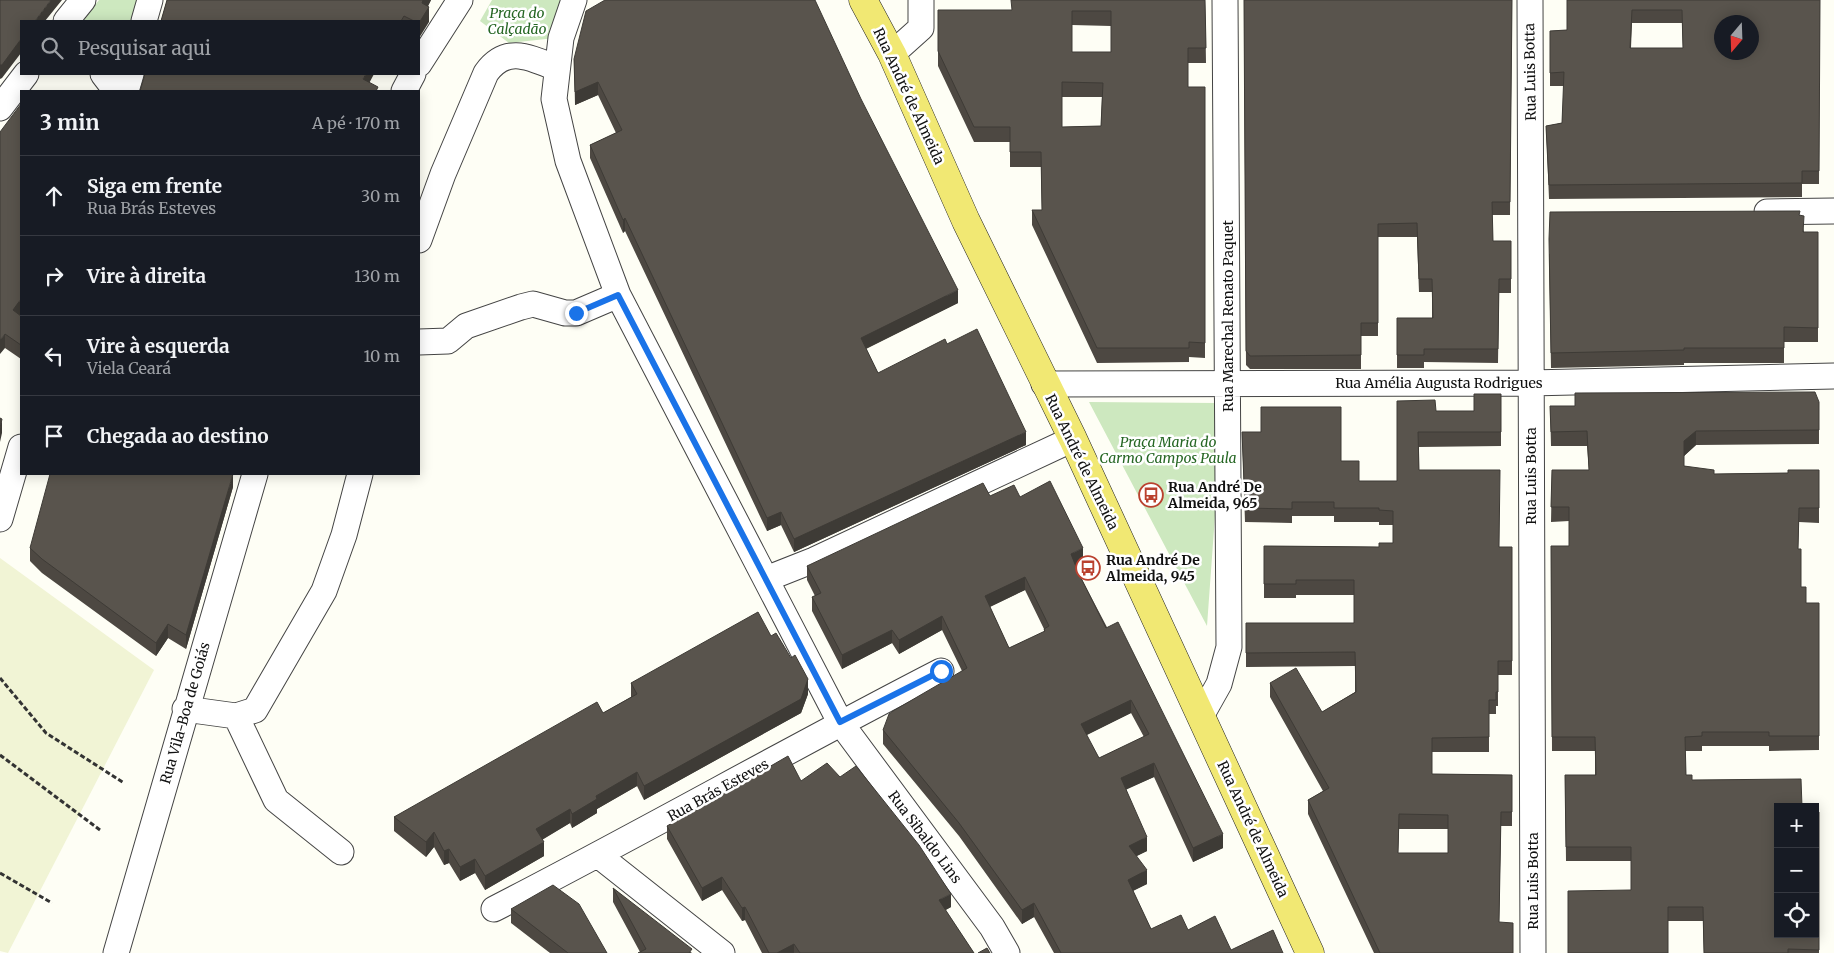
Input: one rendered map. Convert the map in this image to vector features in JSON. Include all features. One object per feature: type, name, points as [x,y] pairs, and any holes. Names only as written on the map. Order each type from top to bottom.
[{"type":"main road","name":"Rua André de Almeida","points":[[863,0],[892,54],[966,221],[1044,384],[1073,439],[1310,953]]},
{"type":"street","points":[[67,20],[83,0]]},
{"type":"street","points":[[144,20],[150,0]]},
{"type":"street","points":[[420,62],[460,0]]},
{"type":"street","name":"Rua Sibaldo Lins","points":[[574,0],[561,38],[556,68],[554,99],[568,161],[618,295],[840,722],[992,927],[1007,953]]},
{"type":"street","points":[[892,54],[921,28],[920,0]]},
{"type":"street","name":"Rua Marechal Renato Paquet","points":[[1201,716],[1219,684],[1229,647],[1229,384],[1225,0]]},
{"type":"street","name":"Rua Luis Botta","points":[[1530,0],[1541,213],[1530,383],[1533,953]]},
{"type":"street","points":[[420,237],[447,165],[486,73],[494,63],[505,56],[530,57],[556,68]]},
{"type":"street","points":[[0,108],[25,75]]},
{"type":"street","points":[[105,75],[115,90]]},
{"type":"street","points":[[126,90],[130,75]]},
{"type":"street","points":[[405,90],[412,75]]},
{"type":"street","points":[[1746,212],[1834,211]]},
{"type":"street","points":[[420,342],[448,341],[472,323],[533,304],[565,313],[576,313],[618,295]]},
{"type":"street","name":"Rua Amélia Augusta Rodrigues","points":[[1044,384],[1530,383],[1834,376]]},
{"type":"street","points":[[766,580],[814,560],[1073,439]]},
{"type":"street","points":[[0,520],[20,450]]},
{"type":"street","name":"Rua Vila-Boa de Goiás","points":[[116,953],[255,475]]},
{"type":"street","points":[[185,710],[236,716],[255,710],[324,591],[344,535],[360,475]]},
{"type":"street","name":"Rua Brás Esteves","points":[[494,909],[598,855],[840,722],[941,671]]},
{"type":"street","points":[[236,716],[276,800],[341,852]]},
{"type":"street","points":[[598,855],[722,953]]},
{"type":"path","points":[[0,678],[46,733],[124,783]]},
{"type":"path","points":[[0,755],[100,830]]},
{"type":"path","points":[[0,873],[52,904]]},
{"type":"green space","points":[[99,0],[143,0],[137,20],[83,20]]},
{"type":"green space","name":"Praça do Calçadão","points":[[492,0],[569,0],[555,38],[509,43],[480,21]]},
{"type":"green space","name":"Praça Maria do Carmo Campos Paula","points":[[1089,402],[1216,403],[1217,488],[1207,626]]},
{"type":"green space","points":[[0,558],[154,670],[8,953],[0,951]]},
{"type":"building","points":[[0,0],[51,0],[36,20],[20,20],[20,40],[2,65],[0,65]]},
{"type":"building","points":[[167,0],[423,0],[422,3],[429,7],[420,21],[404,16],[402,20],[161,20]]},
{"type":"building","points":[[605,0],[815,0],[861,99],[958,290],[861,338],[878,373],[945,339],[947,344],[977,329],[1026,432],[794,539],[781,512],[767,518],[625,218],[623,220],[590,145],[622,130],[598,82],[575,92],[574,59],[586,11]]},
{"type":"building","points":[[1011,0],[1205,0],[1206,48],[1188,48],[1188,87],[1205,87],[1205,343],[1189,342],[1189,348],[1097,348],[1032,210],[1042,210],[1041,152],[1010,152],[1010,127],[974,127],[938,51],[938,10],[1012,10]],"holes":[[[1072,11],[1111,11],[1111,52],[1072,52]],[[1062,82],[1103,83],[1101,126],[1062,127]]]},
{"type":"building","points":[[1244,0],[1512,0],[1510,202],[1492,202],[1493,241],[1511,241],[1511,279],[1499,279],[1498,349],[1424,349],[1424,355],[1397,355],[1397,318],[1433,318],[1432,279],[1419,279],[1417,223],[1378,224],[1378,323],[1361,323],[1361,355],[1250,356],[1246,351]]},
{"type":"building","points":[[1567,0],[1820,0],[1819,171],[1802,171],[1802,183],[1549,185],[1546,126],[1562,123],[1564,72],[1550,73],[1550,31],[1567,30]],"holes":[[[1632,10],[1682,10],[1683,48],[1630,48]]]},
{"type":"building","points":[[145,75],[365,75],[363,79],[378,87],[376,90],[140,90]]},
{"type":"building","points":[[20,105],[20,300],[13,310],[20,315],[20,344],[5,334],[0,340],[0,132]]},
{"type":"building","points":[[1800,211],[1799,215],[1804,216],[1803,232],[1818,232],[1818,328],[1784,327],[1784,348],[1684,348],[1684,350],[1551,353],[1550,212]]},
{"type":"building","points":[[1815,392],[1819,402],[1819,430],[1696,431],[1684,441],[1684,466],[1714,470],[1714,474],[1788,473],[1788,470],[1819,470],[1819,508],[1799,508],[1798,549],[1801,549],[1801,587],[1806,587],[1806,603],[1819,603],[1819,736],[1769,736],[1769,732],[1702,732],[1702,736],[1685,737],[1686,775],[1692,775],[1692,780],[1801,779],[1802,803],[1774,803],[1774,938],[1819,938],[1819,950],[1788,949],[1788,953],[1704,953],[1703,907],[1668,907],[1668,953],[1568,953],[1568,891],[1631,890],[1631,847],[1566,847],[1565,775],[1596,775],[1595,737],[1552,737],[1551,546],[1569,546],[1569,507],[1551,507],[1552,470],[1589,470],[1587,431],[1551,432],[1550,406],[1575,406],[1575,393]]},
{"type":"building","points":[[1474,394],[1501,394],[1501,432],[1418,432],[1419,470],[1500,470],[1499,547],[1512,547],[1512,661],[1498,661],[1498,692],[1496,692],[1496,700],[1489,700],[1489,737],[1432,738],[1432,774],[1512,775],[1512,812],[1501,812],[1499,922],[1513,923],[1513,953],[1380,953],[1308,800],[1329,788],[1270,683],[1296,668],[1322,712],[1356,692],[1355,652],[1246,653],[1246,623],[1354,623],[1354,580],[1296,580],[1296,584],[1264,584],[1264,546],[1379,547],[1379,543],[1393,543],[1393,511],[1379,510],[1379,508],[1334,508],[1334,502],[1292,502],[1292,509],[1245,508],[1242,432],[1261,432],[1261,407],[1341,407],[1341,461],[1359,461],[1359,481],[1397,481],[1397,401],[1435,400],[1436,411],[1474,411]],"holes":[[[1399,814],[1448,815],[1448,853],[1398,853]]]},
{"type":"building","points":[[50,475],[233,475],[186,635],[168,624],[156,643],[42,559],[30,548]]},
{"type":"building","points":[[1050,481],[1083,548],[1071,554],[1078,572],[1106,628],[1118,622],[1223,834],[1193,848],[1154,763],[1121,778],[1147,837],[1129,846],[1147,870],[1128,880],[1151,929],[1181,915],[1188,930],[1215,916],[1231,950],[1273,930],[1283,953],[1061,953],[1034,903],[1022,910],[959,823],[883,730],[889,714],[893,711],[967,668],[942,616],[899,640],[892,630],[842,655],[812,597],[821,593],[807,566],[983,483],[990,496],[1014,485],[1020,497]],"holes":[[[1025,577],[1049,626],[1044,629],[1045,631],[1009,648],[985,596]],[[1131,700],[1149,734],[1099,758],[1081,724]]]},
{"type":"building","points":[[758,612],[771,636],[776,633],[791,658],[795,655],[808,679],[801,699],[644,786],[637,772],[596,796],[597,799],[572,814],[570,809],[536,829],[544,842],[485,876],[475,859],[460,867],[449,849],[444,851],[434,832],[426,842],[394,817],[597,702],[603,713],[637,694],[631,683]]},
{"type":"building","points":[[788,756],[801,781],[827,763],[840,777],[856,766],[919,845],[951,894],[939,900],[974,953],[800,953],[794,944],[777,953],[769,953],[745,907],[742,908],[722,877],[702,888],[667,826]]},
{"type":"building","points":[[553,885],[579,904],[607,953],[568,953],[511,909]]},
{"type":"building","points":[[613,888],[692,949],[689,953],[638,953],[646,949]]},
{"type":"building","points":[[987,948],[990,953],[978,953]]},
{"type":"place","name":"Rua André De Almeida, 965","points":[[1151,495]]},
{"type":"place","name":"Rua André De Almeida, 945","points":[[1088,568]]},
{"type":"route","points":[[576,313],[618,295],[840,722],[941,671]]}]
